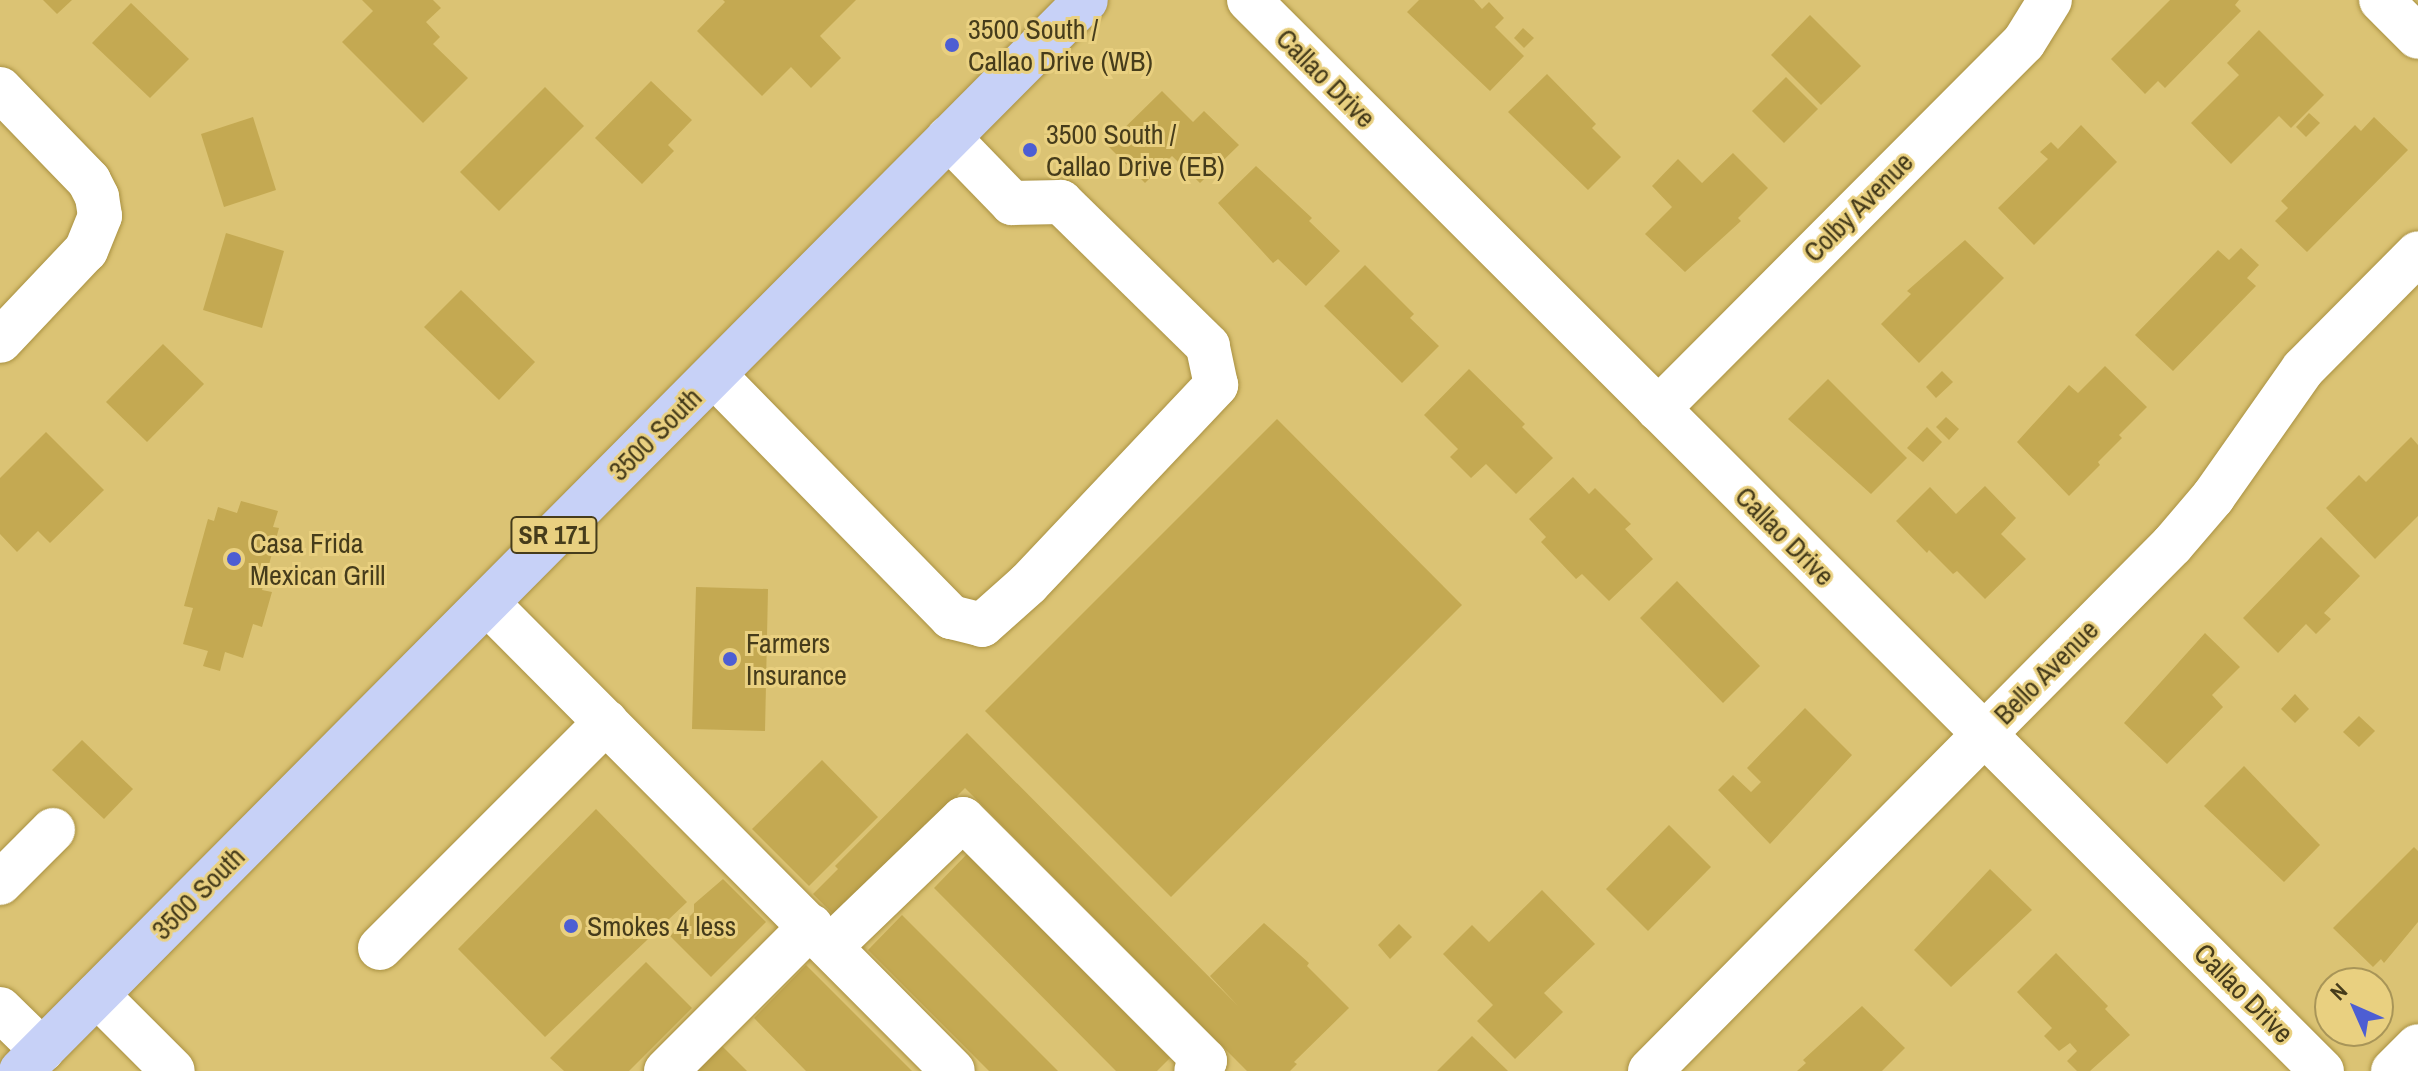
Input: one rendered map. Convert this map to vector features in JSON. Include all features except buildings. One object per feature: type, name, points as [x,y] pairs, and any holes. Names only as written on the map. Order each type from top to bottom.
[{"type":"main road","name":"3500 South","points":[[27,1065],[1086,0]]},
{"type":"street","name":"Callao Drive","points":[[1249,0],[2322,1071]]},
{"type":"street","name":"Colby Avenue","points":[[1658,409],[2024,42],[2050,0]]},
{"type":"street","points":[[2381,0],[2418,37]]},
{"type":"street","points":[[0,89],[89,181],[97,197],[100,216],[95,234],[75,265],[0,341]]},
{"type":"street","points":[[714,375],[951,617],[982,625],[1028,584],[1216,385],[1208,346],[1061,202],[1012,203],[949,138]]},
{"type":"street","name":"Bello Avenue","points":[[1650,1071],[2172,545],[2213,497],[2303,369],[2418,253]]},
{"type":"street","points":[[487,603],[953,1071]]},
{"type":"street","points":[[380,948],[606,722]]},
{"type":"street","points":[[666,1071],[821,936],[963,819],[1205,1061],[1196,1071]]},
{"type":"street","points":[[0,883],[53,830]]},
{"type":"street","points":[[97,995],[173,1071]]},
{"type":"street","points":[[0,1009],[27,1065]]},
{"type":"street","points":[[2393,1071],[2418,1046]]},
{"type":"place","name":"3500 South / Callao Drive (WB)","points":[[952,45]]},
{"type":"place","name":"3500 South / Callao Drive (EB)","points":[[1030,150]]},
{"type":"place","name":"Casa Frida Mexican Grill","points":[[234,559]]},
{"type":"place","name":"Farmers Insurance","points":[[730,659]]},
{"type":"place","name":"Smokes 4 less","points":[[571,926]]}]
